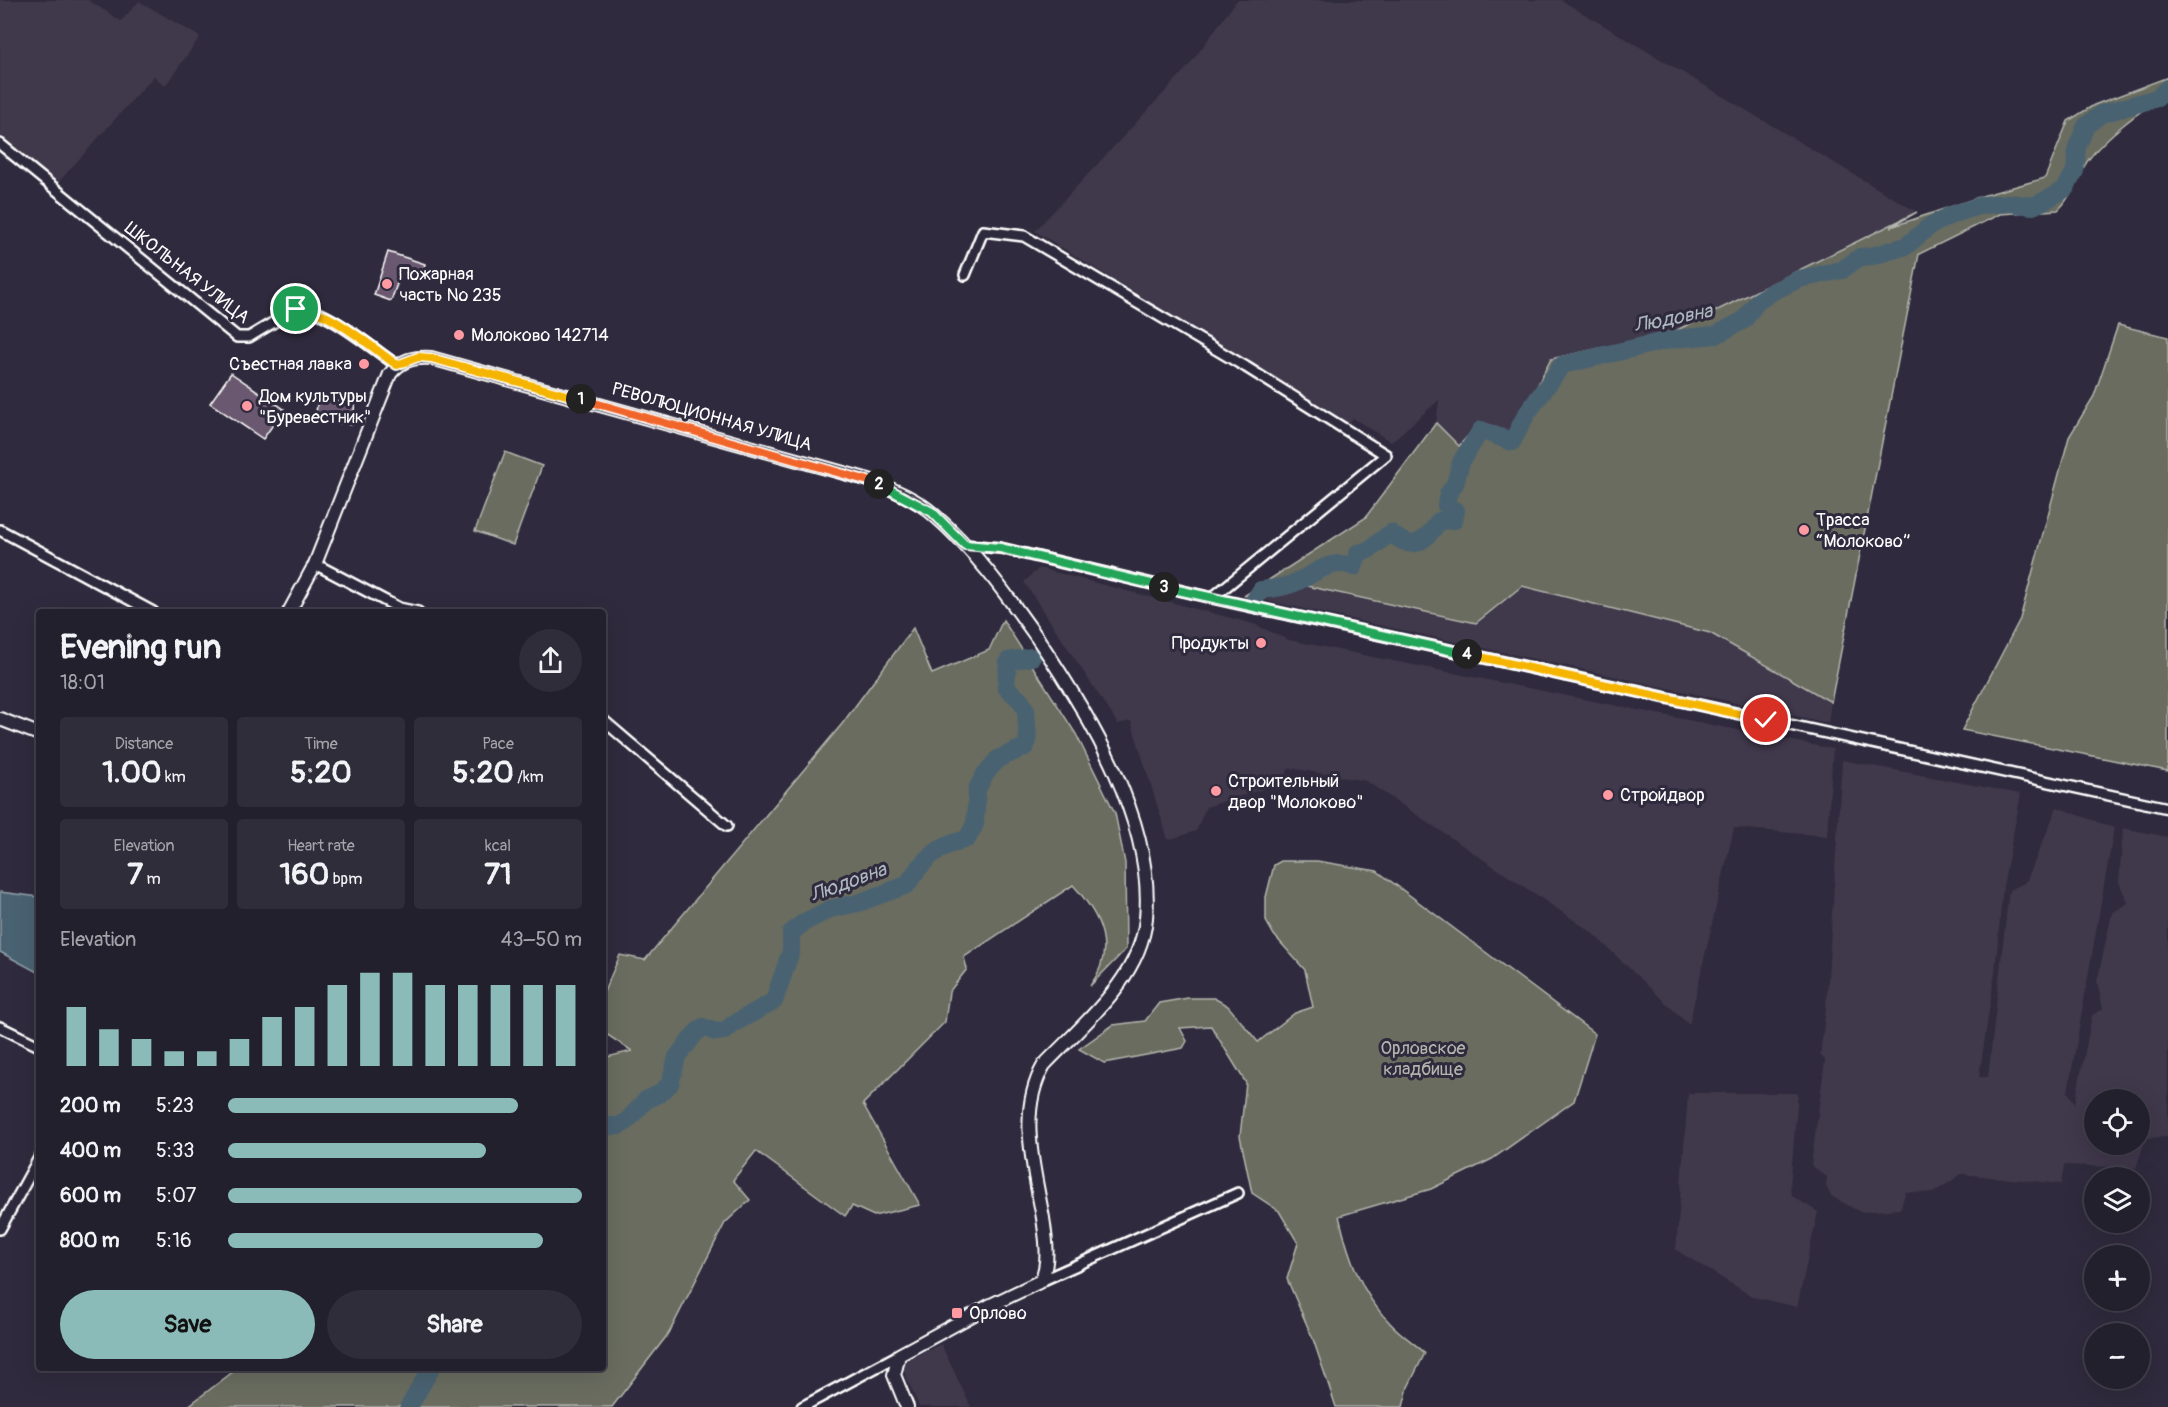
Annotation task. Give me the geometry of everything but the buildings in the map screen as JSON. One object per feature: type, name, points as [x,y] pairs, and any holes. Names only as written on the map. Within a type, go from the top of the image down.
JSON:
[{"type":"main road","name":"РЕВОЛЮЦИОННАЯ УЛИЦА","points":[[397,365],[418,357],[431,358],[869,480],[898,492],[932,512],[987,568],[1017,608],[1070,686],[1111,763],[1134,821],[1145,883],[1146,919],[1137,950],[1119,984],[1044,1065],[1036,1079],[1030,1111],[1029,1133],[1045,1232],[1047,1260],[1046,1271],[1041,1281]]},
{"type":"main road","points":[[291,609],[315,564],[381,394],[397,365]]},
{"type":"main road","points":[[0,720],[36,733]]},
{"type":"main road","points":[[907,1407],[894,1375],[899,1355],[988,1306],[1041,1281]]},
{"type":"street","name":"ШКОЛЬНАЯ УЛИЦА","points":[[0,144],[237,337],[249,336],[303,307],[326,317],[397,365]]},
{"type":"street","points":[[965,275],[983,231],[1024,236],[1246,367],[1386,455],[1212,598]]},
{"type":"street","points":[[0,530],[147,609]]},
{"type":"street","points":[[965,545],[1000,548],[1212,598],[2168,808]]},
{"type":"street","points":[[315,564],[404,609]]},
{"type":"street","points":[[606,723],[727,826]]},
{"type":"street","points":[[0,1028],[36,1045]]},
{"type":"street","points":[[0,1229],[36,1163]]},
{"type":"street","points":[[1041,1281],[1238,1193]]},
{"type":"street","points":[[802,1407],[899,1355]]},
{"type":"shaded area","points":[[0,0],[88,0],[121,21],[139,1],[200,37],[165,86],[154,76],[55,186],[0,139]]},
{"type":"shaded area","points":[[1237,0],[1561,0],[1917,212],[1673,332],[1552,359],[1510,438],[1459,446],[1436,423],[1439,400],[1391,442],[1353,418],[1348,425],[1035,231],[1187,68]]},
{"type":"shaded area","name":"Стройдвор","points":[[1039,568],[1254,624],[1289,640],[1833,749],[1827,836],[1734,828],[1689,1025],[1590,931],[1366,781],[1289,768],[1282,783],[1206,807],[1196,831],[1168,840],[1131,721],[1118,724],[1024,582]]},
{"type":"shaded area","points":[[1302,585],[1476,623],[1522,586],[1710,633],[1831,702],[1828,723],[1263,600],[1265,592]]},
{"type":"shaded area","points":[[1842,760],[2021,794],[2003,886],[1995,972],[1979,1077],[1988,1077],[2009,890],[2026,882],[2057,807],[2114,828],[2068,1092],[2075,1104],[2092,1015],[2103,1009],[2097,982],[2112,913],[2128,903],[2119,882],[2123,828],[2168,837],[2168,1137],[2150,1138],[2150,1089],[2084,1089],[2084,1155],[2140,1155],[2136,1167],[2064,1165],[2061,1184],[1962,1174],[1933,1193],[1906,1192],[1900,1209],[1860,1212],[1831,1196],[1826,1186],[1827,1177],[1811,1165],[1825,1060],[1820,1055],[1826,1008]]},
{"type":"shaded area","points":[[1688,1093],[1798,1093],[1790,1188],[1792,1196],[1818,1212],[1797,1307],[1753,1297],[1676,1250]]},
{"type":"shaded area","points":[[941,1344],[971,1407],[919,1407],[901,1364]]},
{"type":"green space","points":[[2168,77],[2168,98],[2134,116],[2109,137],[2090,158],[2070,195],[2058,210],[2000,214],[1919,254],[1831,702],[1710,633],[1522,586],[1476,623],[1302,585],[1244,596],[1365,518],[1436,423],[1459,446],[1479,423],[1510,438],[1551,359],[1673,332],[1917,212],[1891,227],[1985,195],[2045,178],[2068,121],[2094,105]]},
{"type":"green space","points":[[2118,325],[2168,337],[2168,771],[1962,730],[2020,619],[2069,437],[2094,396]]},
{"type":"green space","points":[[505,452],[542,466],[513,545],[475,531]]},
{"type":"green space","points":[[1003,620],[1076,734],[1115,813],[1125,863],[1126,949],[1090,986],[1103,959],[1102,933],[1091,909],[1073,885],[964,957],[967,969],[949,992],[945,1022],[863,1104],[920,1205],[874,1216],[852,1206],[845,1216],[756,1151],[733,1180],[750,1200],[725,1223],[669,1333],[612,1407],[187,1407],[234,1371],[606,1371],[606,1057],[632,1051],[606,1034],[606,987],[620,955],[645,960],[842,724],[913,628],[932,674],[989,650]]},
{"type":"green space","name":"Орловское кладбище","points":[[1281,861],[1317,861],[1377,871],[1595,1034],[1574,1101],[1492,1159],[1431,1189],[1339,1216],[1351,1259],[1371,1300],[1394,1327],[1425,1353],[1408,1387],[1403,1407],[1336,1407],[1313,1339],[1287,1279],[1298,1243],[1279,1211],[1252,1193],[1240,1136],[1246,1083],[1211,1026],[1180,1028],[1187,1041],[1183,1048],[1104,1063],[1079,1049],[1113,1025],[1145,1021],[1159,1003],[1188,998],[1214,998],[1228,1006],[1258,1042],[1295,1013],[1313,1007],[1305,970],[1274,935],[1266,921],[1266,897],[1274,865]]},
{"type":"water","points":[[0,892],[36,897],[36,971],[0,952]]},
{"type":"waterway","name":"Людовна","points":[[1254,601],[1261,590],[1289,585],[1328,566],[1345,564],[1354,567],[1358,553],[1372,548],[1391,533],[1406,543],[1412,544],[1429,535],[1439,521],[1454,520],[1456,511],[1446,505],[1448,494],[1455,484],[1461,462],[1481,430],[1512,442],[1526,415],[1562,365],[1673,339],[1716,335],[1744,320],[1757,302],[1772,292],[1799,279],[1842,270],[1860,257],[1872,256],[1906,246],[1930,226],[1951,215],[1982,205],[2010,203],[2033,206],[2044,201],[2065,189],[2075,171],[2077,147],[2086,126],[2101,114],[2157,98],[2168,88]]},
{"type":"waterway","name":"Людовна","points":[[606,1126],[619,1126],[626,1122],[646,1100],[659,1094],[670,1084],[677,1057],[703,1027],[715,1032],[725,1031],[774,1001],[791,951],[791,933],[803,923],[830,909],[858,903],[907,885],[932,855],[947,845],[967,839],[975,824],[977,789],[985,774],[998,759],[1025,747],[1028,741],[1026,710],[1021,701],[1006,687],[1008,661],[1032,657]]},
{"type":"waterway","name":"Людовна","points":[[409,1407],[429,1371]]},
{"type":"place","name":"Пожарная часть № 235","points":[[387,284]]},
{"type":"place","name":"Молоково 142714","points":[[459,335]]},
{"type":"place","name":"Съестная лавка","points":[[364,364]]},
{"type":"place","name":"Дом культуры \"Буревестник\"","points":[[247,406]]},
{"type":"place","name":"Трасса “Молоково”","points":[[1804,530]]},
{"type":"place","name":"Продукты","points":[[1261,643]]},
{"type":"place","name":"Строительный двор \"Молоково\"","points":[[1216,791]]},
{"type":"place","name":"Стройдвор","points":[[1608,795]]},
{"type":"place","name":"Орлово","points":[[957,1313]]},
{"type":"route","points":[[296,309],[303,307],[326,317],[397,365],[418,357],[431,358],[869,480],[898,492],[932,512],[965,545],[1000,548],[1212,598],[1766,720]]}]
